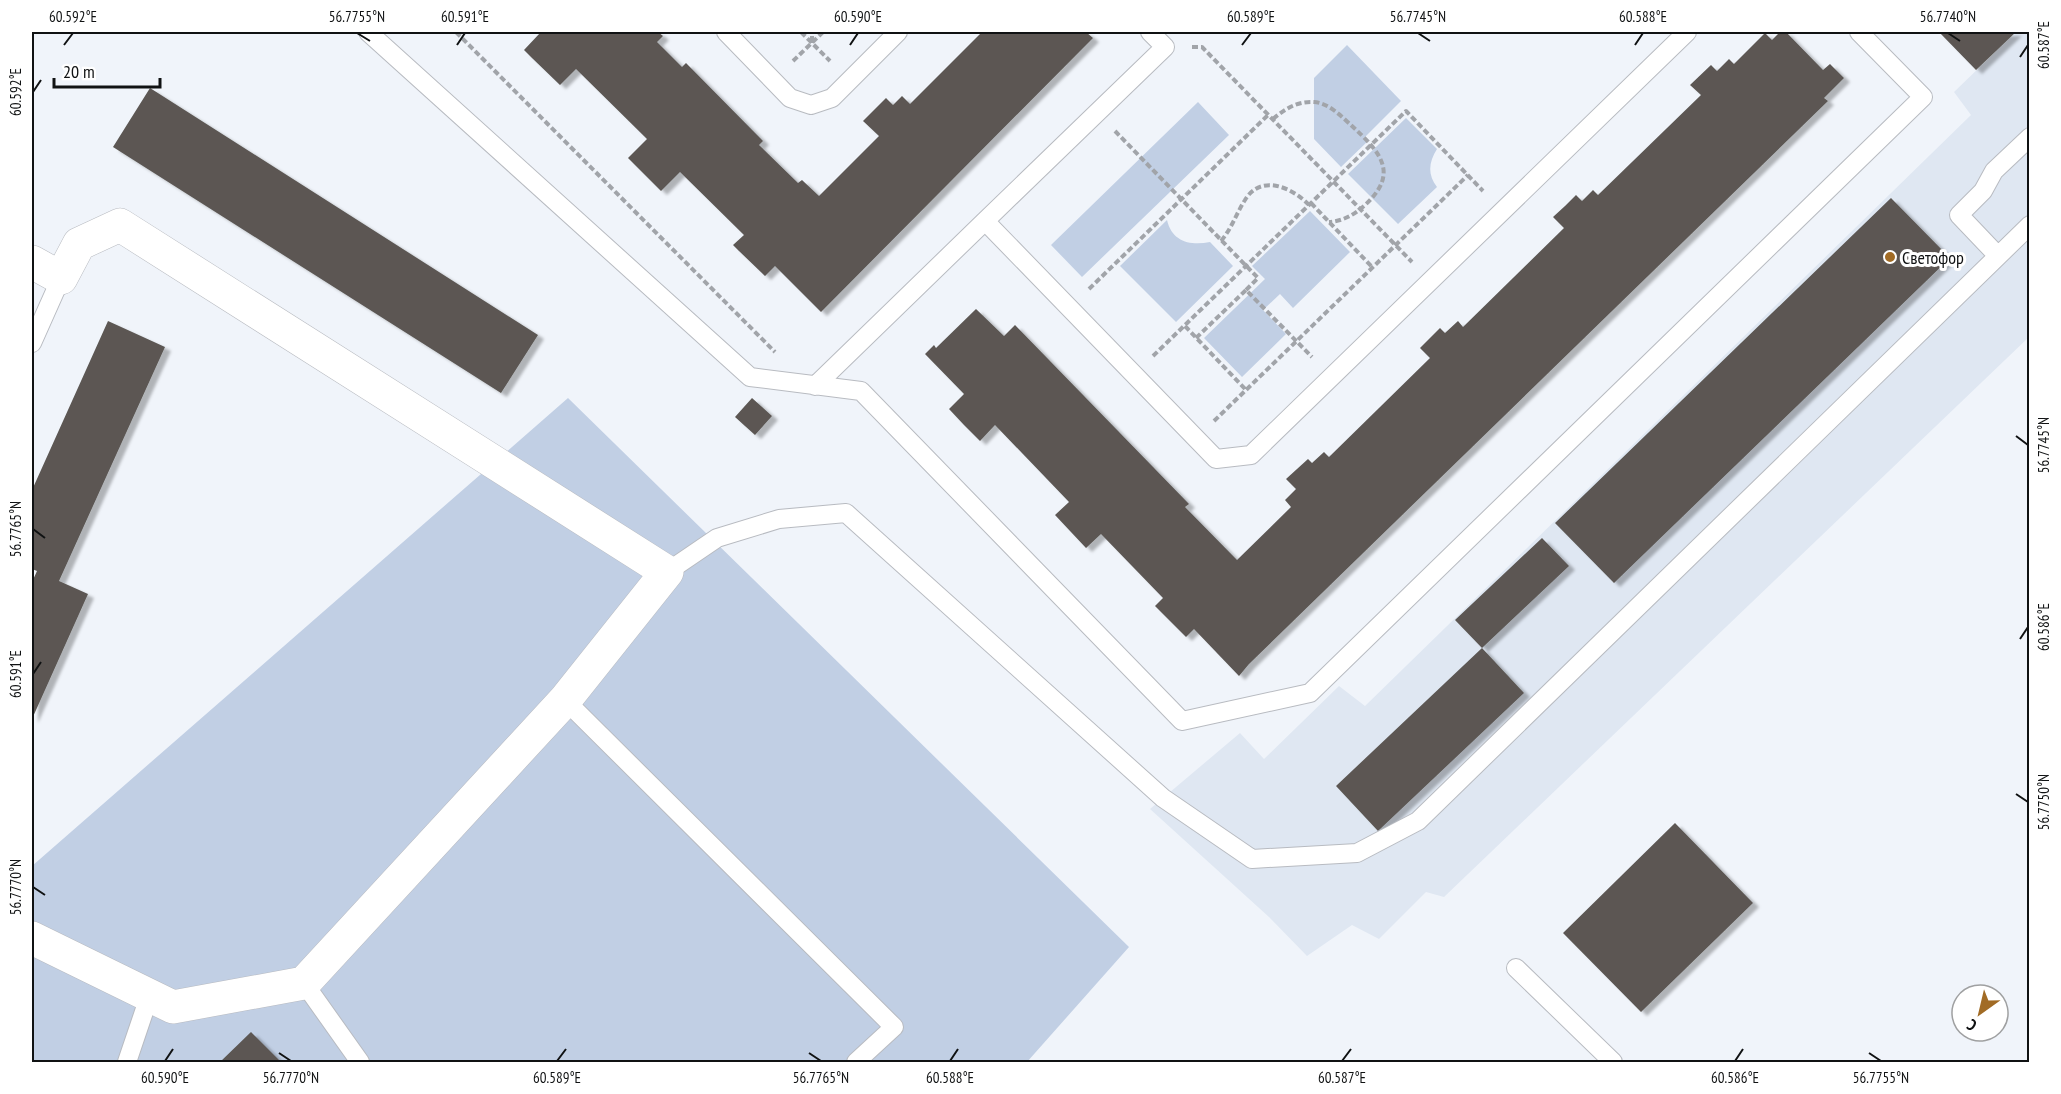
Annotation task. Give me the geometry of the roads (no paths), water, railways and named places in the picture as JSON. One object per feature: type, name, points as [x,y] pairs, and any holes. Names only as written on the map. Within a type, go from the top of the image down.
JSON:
[{"type":"street","points":[[32,262],[61,278],[79,244],[120,225],[667,572],[565,700],[304,983],[173,1007],[32,938]]},
{"type":"lane","points":[[368,32],[750,377],[861,391],[1182,722],[1310,693],[1923,97],[1859,32]]},
{"type":"lane","points":[[726,32],[790,98],[811,105],[832,98],[898,32]]},
{"type":"lane","points":[[811,385],[1165,47],[1150,32]]},
{"type":"lane","points":[[985,221],[1216,459],[1251,455],[1687,32]]},
{"type":"lane","points":[[1998,256],[1959,215],[1983,191],[1994,171],[2030,137]]},
{"type":"lane","points":[[667,572],[717,538],[778,519],[846,513],[1163,798],[1252,859],[1357,853],[1418,821],[2030,225]]},
{"type":"lane","points":[[32,343],[61,278]]},
{"type":"lane","points":[[565,700],[894,1027],[856,1062]]},
{"type":"lane","points":[[1516,968],[1613,1062]]},
{"type":"lane","points":[[304,983],[360,1062]]},
{"type":"lane","points":[[127,1062],[150,994]]},
{"type":"place","name":"Светофор","points":[[1890,257]]}]
